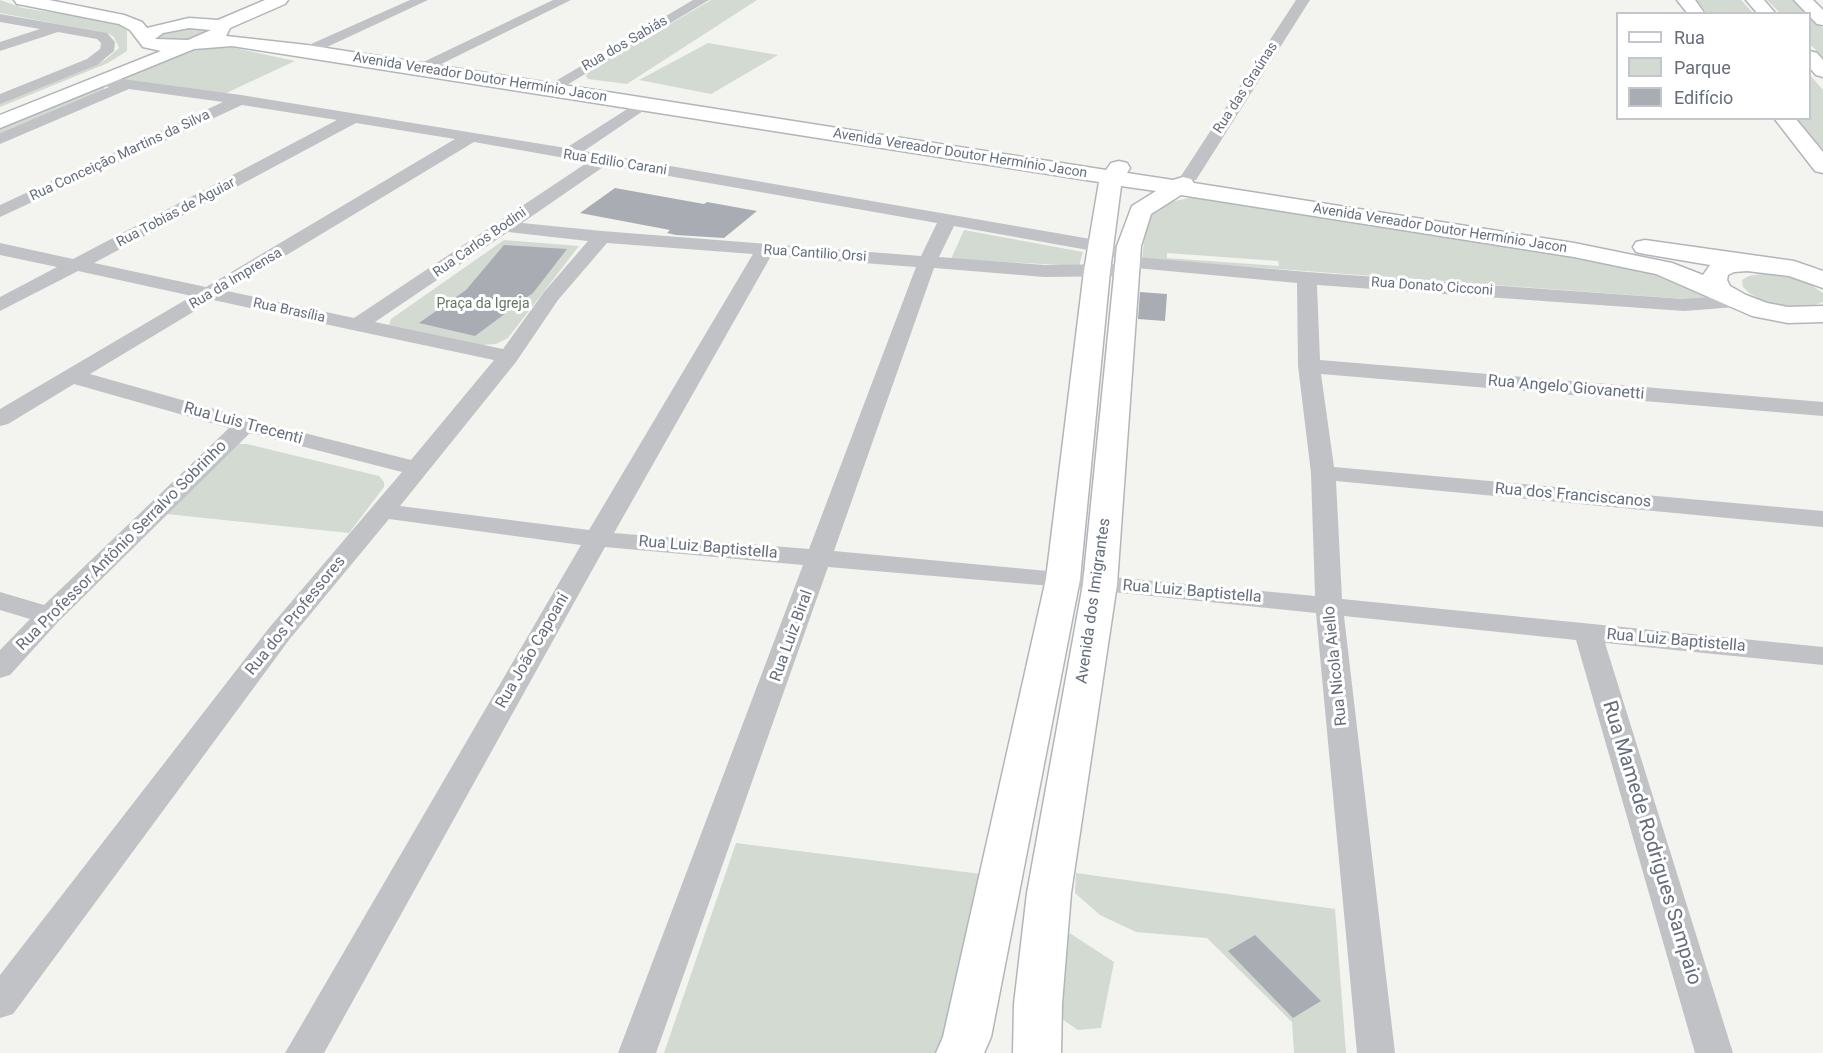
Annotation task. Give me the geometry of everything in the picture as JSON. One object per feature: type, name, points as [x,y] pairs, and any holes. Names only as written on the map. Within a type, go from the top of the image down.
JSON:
[{"type":"main road","points":[[23,0],[124,20],[136,26],[147,41],[165,46],[279,0]]},
{"type":"main road","points":[[59,0],[149,14],[202,32]]},
{"type":"main road","points":[[0,122],[175,52],[202,32],[215,14],[251,0]]},
{"type":"main road","points":[[1684,0],[1695,12]]},
{"type":"main road","points":[[1755,0],[1766,12]]},
{"type":"main road","points":[[1803,0],[1823,20]]},
{"type":"main road","name":"Avenida Vereador Doutor Hermínio Jacon","points":[[202,32],[247,29],[315,47],[420,69],[557,84],[1115,173]]},
{"type":"main road","name":"Avenida Vereador Doutor Hermínio Jacon","points":[[202,32],[232,41],[315,47],[441,61],[643,104],[1794,269]]},
{"type":"main road","points":[[0,110],[120,60],[147,41]]},
{"type":"main road","points":[[1811,59],[1823,71]]},
{"type":"main road","points":[[1786,120],[1823,166]]},
{"type":"main road","name":"Avenida dos Imigrantes","points":[[1037,1053],[1038,1004],[1049,893],[1100,584],[1116,261],[1115,173]]},
{"type":"main road","name":"Avenida Vereador Doutor Hermínio Jacon","points":[[1185,182],[1630,260],[1663,268],[1761,310],[1788,315],[1823,314]]},
{"type":"main road","name":"Avenida dos Imigrantes","points":[[960,1053],[967,1037],[1063,579],[1116,261],[1140,211],[1155,199],[1185,182]]},
{"type":"main road","points":[[1729,296],[1714,280],[1717,272],[1728,265],[1747,263]]},
{"type":"main road","points":[[1794,269],[1823,273]]},
{"type":"main road","points":[[1794,269],[1823,280]]},
{"type":"street","points":[[315,47],[421,0]]},
{"type":"street","points":[[420,69],[441,61],[564,0]]},
{"type":"street","name":"Rua dos Sabiás","points":[[557,84],[702,0]]},
{"type":"street","name":"Rua das Graúnas","points":[[1185,182],[1303,0]]},
{"type":"street","points":[[0,18],[102,36],[108,42],[107,51],[78,68],[0,99]]},
{"type":"street","points":[[0,47],[57,28]]},
{"type":"street","name":"Rua Edilio Carani","points":[[100,81],[241,100],[471,137],[948,219],[1116,261]]},
{"type":"street","points":[[0,139],[127,84]]},
{"type":"street","name":"Rua Conceição Martins da Silva","points":[[0,212],[241,100]]},
{"type":"street","points":[[567,155],[643,104]]},
{"type":"street","name":"Rua Tobias de Aguiar","points":[[0,305],[80,265],[352,119]]},
{"type":"street","name":"Rua da Imprensa","points":[[0,419],[471,137]]},
{"type":"street","name":"Rua Carlos Bodini","points":[[357,325],[603,160]]},
{"type":"street","name":"Rua Luiz Biral","points":[[637,1053],[821,557],[927,262],[948,219]]},
{"type":"street","name":"Rua Cantilio Orsi","points":[[503,226],[602,237],[1046,271],[1116,261]]},
{"type":"street","name":"Rua dos Professores","points":[[0,1003],[279,634],[417,469],[508,357],[551,296],[602,237]]},
{"type":"street","name":"Rua Brasília","points":[[0,249],[508,357]]},
{"type":"street","name":"Rua João Capoani","points":[[304,1053],[597,539],[765,250]]},
{"type":"street","name":"Rua Donato Cicconi","points":[[1116,261],[1307,278],[1684,305],[1729,296]]},
{"type":"street","name":"Rua Nicola Aiello","points":[[1307,278],[1309,366],[1323,473],[1329,605],[1376,1053]]},
{"type":"street","name":"Rua Angelo Giovanetti","points":[[1309,366],[1823,409]]},
{"type":"street","name":"Rua Luis Trecenti","points":[[71,376],[245,425],[417,469]]},
{"type":"street","name":"Rua Professor Antônio Serralvo Sobrinho","points":[[0,668],[49,615],[245,425]]},
{"type":"street","name":"Rua dos Franciscanos","points":[[1323,473],[1823,519]]},
{"type":"street","name":"Rua Luiz Baptistella","points":[[382,511],[597,539],[1063,579],[1823,656]]},
{"type":"street","points":[[0,601],[49,615]]},
{"type":"street","name":"Rua Mamede Rodrigues Sampaio","points":[[1588,633],[1714,1053]]},
{"type":"green space","points":[[0,0],[23,8],[115,22],[127,30],[127,51],[108,63],[0,107],[0,102],[105,60],[119,48],[114,37],[109,34],[0,13]]},
{"type":"green space","points":[[711,0],[757,0],[627,84],[588,79],[586,76],[588,72]]},
{"type":"green space","points":[[1695,0],[1741,0],[1752,12],[1706,12]]},
{"type":"green space","points":[[1767,0],[1795,0],[1808,12],[1779,12]]},
{"type":"green space","points":[[1811,15],[1823,28],[1823,58],[1811,45]]},
{"type":"green space","points":[[174,27],[214,29],[203,39],[170,43],[155,39],[156,34]]},
{"type":"green space","points":[[708,43],[778,55],[711,94],[639,80]]},
{"type":"green space","points":[[210,48],[235,48],[295,61],[222,95],[108,80],[181,53]]},
{"type":"green space","points":[[1811,76],[1823,90],[1823,151],[1797,120],[1811,120]]},
{"type":"green space","points":[[102,86],[105,87],[103,90],[0,133],[0,125]]},
{"type":"green space","points":[[1211,197],[1632,264],[1709,296],[1699,300],[1142,259],[1147,217],[1155,208],[1189,198]],"holes":[[[1167,253],[1278,261],[1279,266],[1167,258]]]},
{"type":"green space","points":[[964,230],[1083,252],[1079,266],[951,259]]},
{"type":"green space","name":"Praça da Igreja","points":[[504,240],[579,246],[508,338],[496,344],[483,345],[389,325],[391,319]]},
{"type":"green space","points":[[1760,274],[1790,276],[1805,281],[1823,293],[1823,302],[1808,308],[1792,308],[1761,300],[1743,287],[1742,280]]},
{"type":"green space","points":[[238,444],[247,444],[379,476],[384,482],[384,487],[349,533],[166,514]]},
{"type":"green space","points":[[736,843],[989,875],[940,1053],[664,1053]]},
{"type":"green space","points":[[1076,873],[1335,909],[1346,1053],[1294,1053],[1292,1022],[1207,938],[1136,932],[1100,915],[1075,893]]},
{"type":"green space","points":[[1068,932],[1114,962],[1101,1028],[1078,1030],[1059,1017]]},
{"type":"building","points":[[615,188],[757,211],[724,238],[676,235],[667,233],[670,230],[580,213]]},
{"type":"building","points":[[504,245],[567,249],[533,293],[475,336],[419,323],[466,290]]},
{"type":"building","points":[[1140,292],[1167,294],[1165,321],[1138,319]]},
{"type":"building","points":[[1255,935],[1321,1001],[1293,1018],[1228,951]]}]
